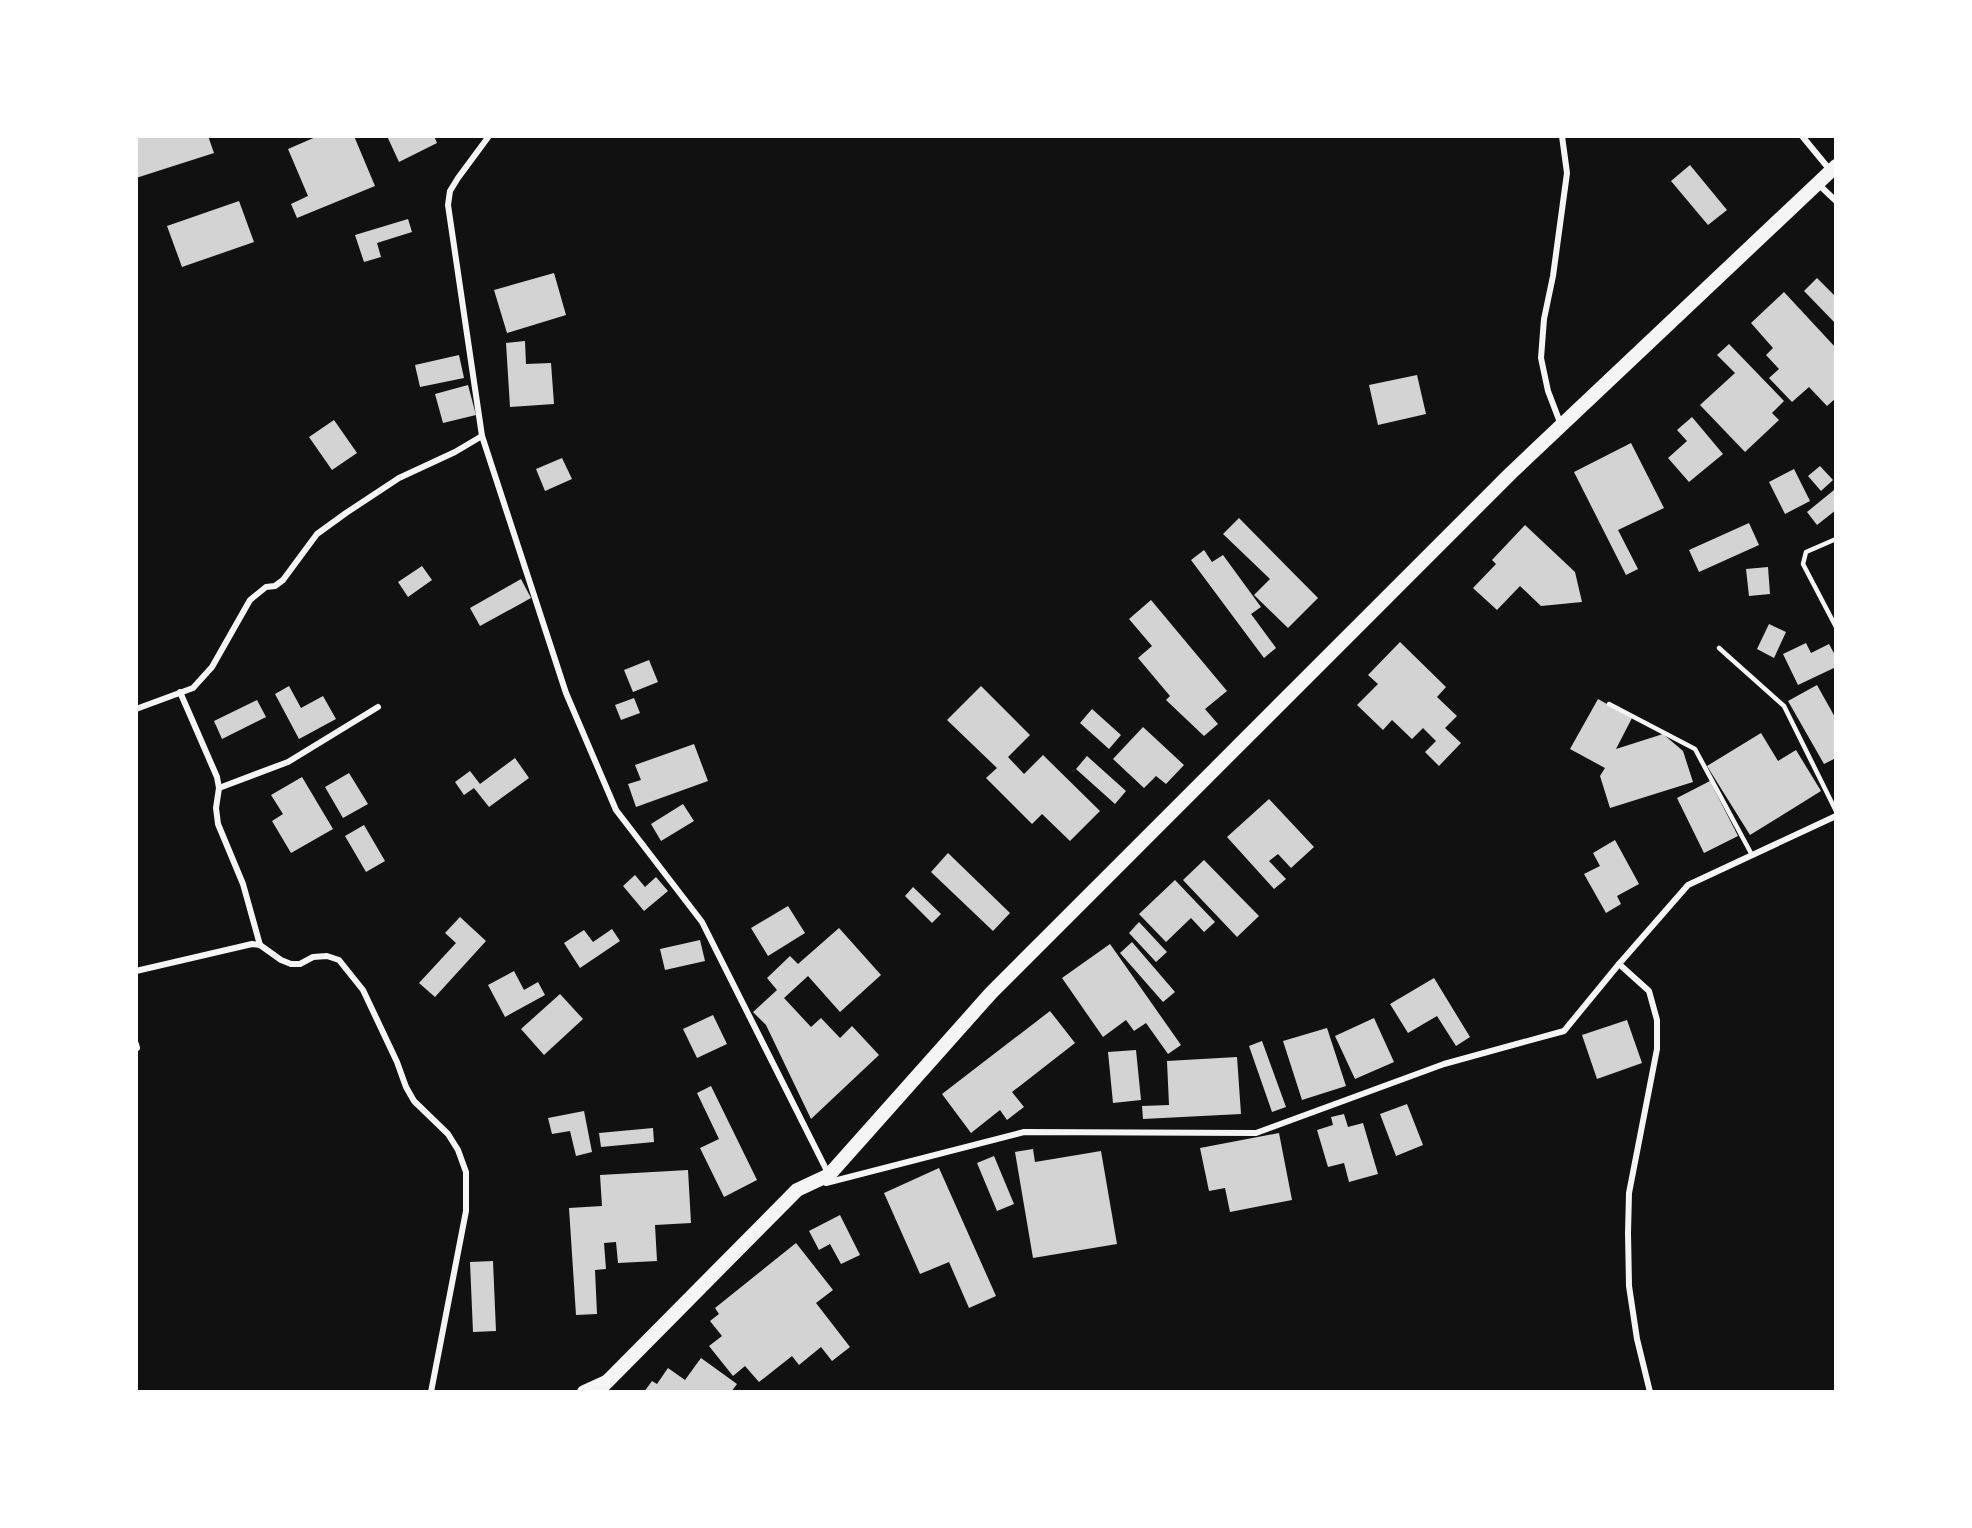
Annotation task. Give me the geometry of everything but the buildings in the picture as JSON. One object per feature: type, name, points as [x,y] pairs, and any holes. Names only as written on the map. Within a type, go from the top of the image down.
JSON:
[{"type":"main road","points":[[584,1392],[602,1387],[797,1190],[829,1175],[991,993],[1511,473],[1833,168]]},
{"type":"street","points":[[489,136],[454,184],[450,191],[448,205],[482,436],[566,693],[616,810],[702,922],[829,1175]]},
{"type":"street","points":[[1562,136],[1567,174],[1553,276],[1544,319],[1542,358],[1548,391],[1562,425]]},
{"type":"street","points":[[1802,136],[1833,168]]},
{"type":"street","points":[[1817,183],[1836,201]]},
{"type":"street","points":[[136,709],[193,688],[212,667],[250,600],[266,587],[275,586],[283,580],[317,534],[399,478],[455,452],[482,436]]},
{"type":"street","points":[[180,692],[217,777],[218,824],[243,884],[260,945]]},
{"type":"street","points":[[219,788],[288,762],[378,707]]},
{"type":"street","points":[[797,1190],[1024,1132],[1256,1132],[1444,1064],[1564,1031],[1688,885],[1836,816]]},
{"type":"street","points":[[136,971],[252,944],[260,945],[281,960],[291,964],[300,964],[314,957],[327,956],[339,960],[363,990],[397,1062],[406,1087],[414,1101],[448,1134],[458,1150],[466,1172],[466,1211],[431,1392]]},
{"type":"street","points":[[1619,964],[1649,991],[1657,1020],[1657,1049],[1629,1193],[1628,1233],[1629,1286],[1637,1339],[1650,1392]]},
{"type":"lane","points":[[1836,539],[1806,552],[1803,564],[1836,627]]},
{"type":"lane","points":[[1719,648],[1784,706],[1836,811]]},
{"type":"lane","points":[[1609,704],[1695,749],[1752,855]]}]
